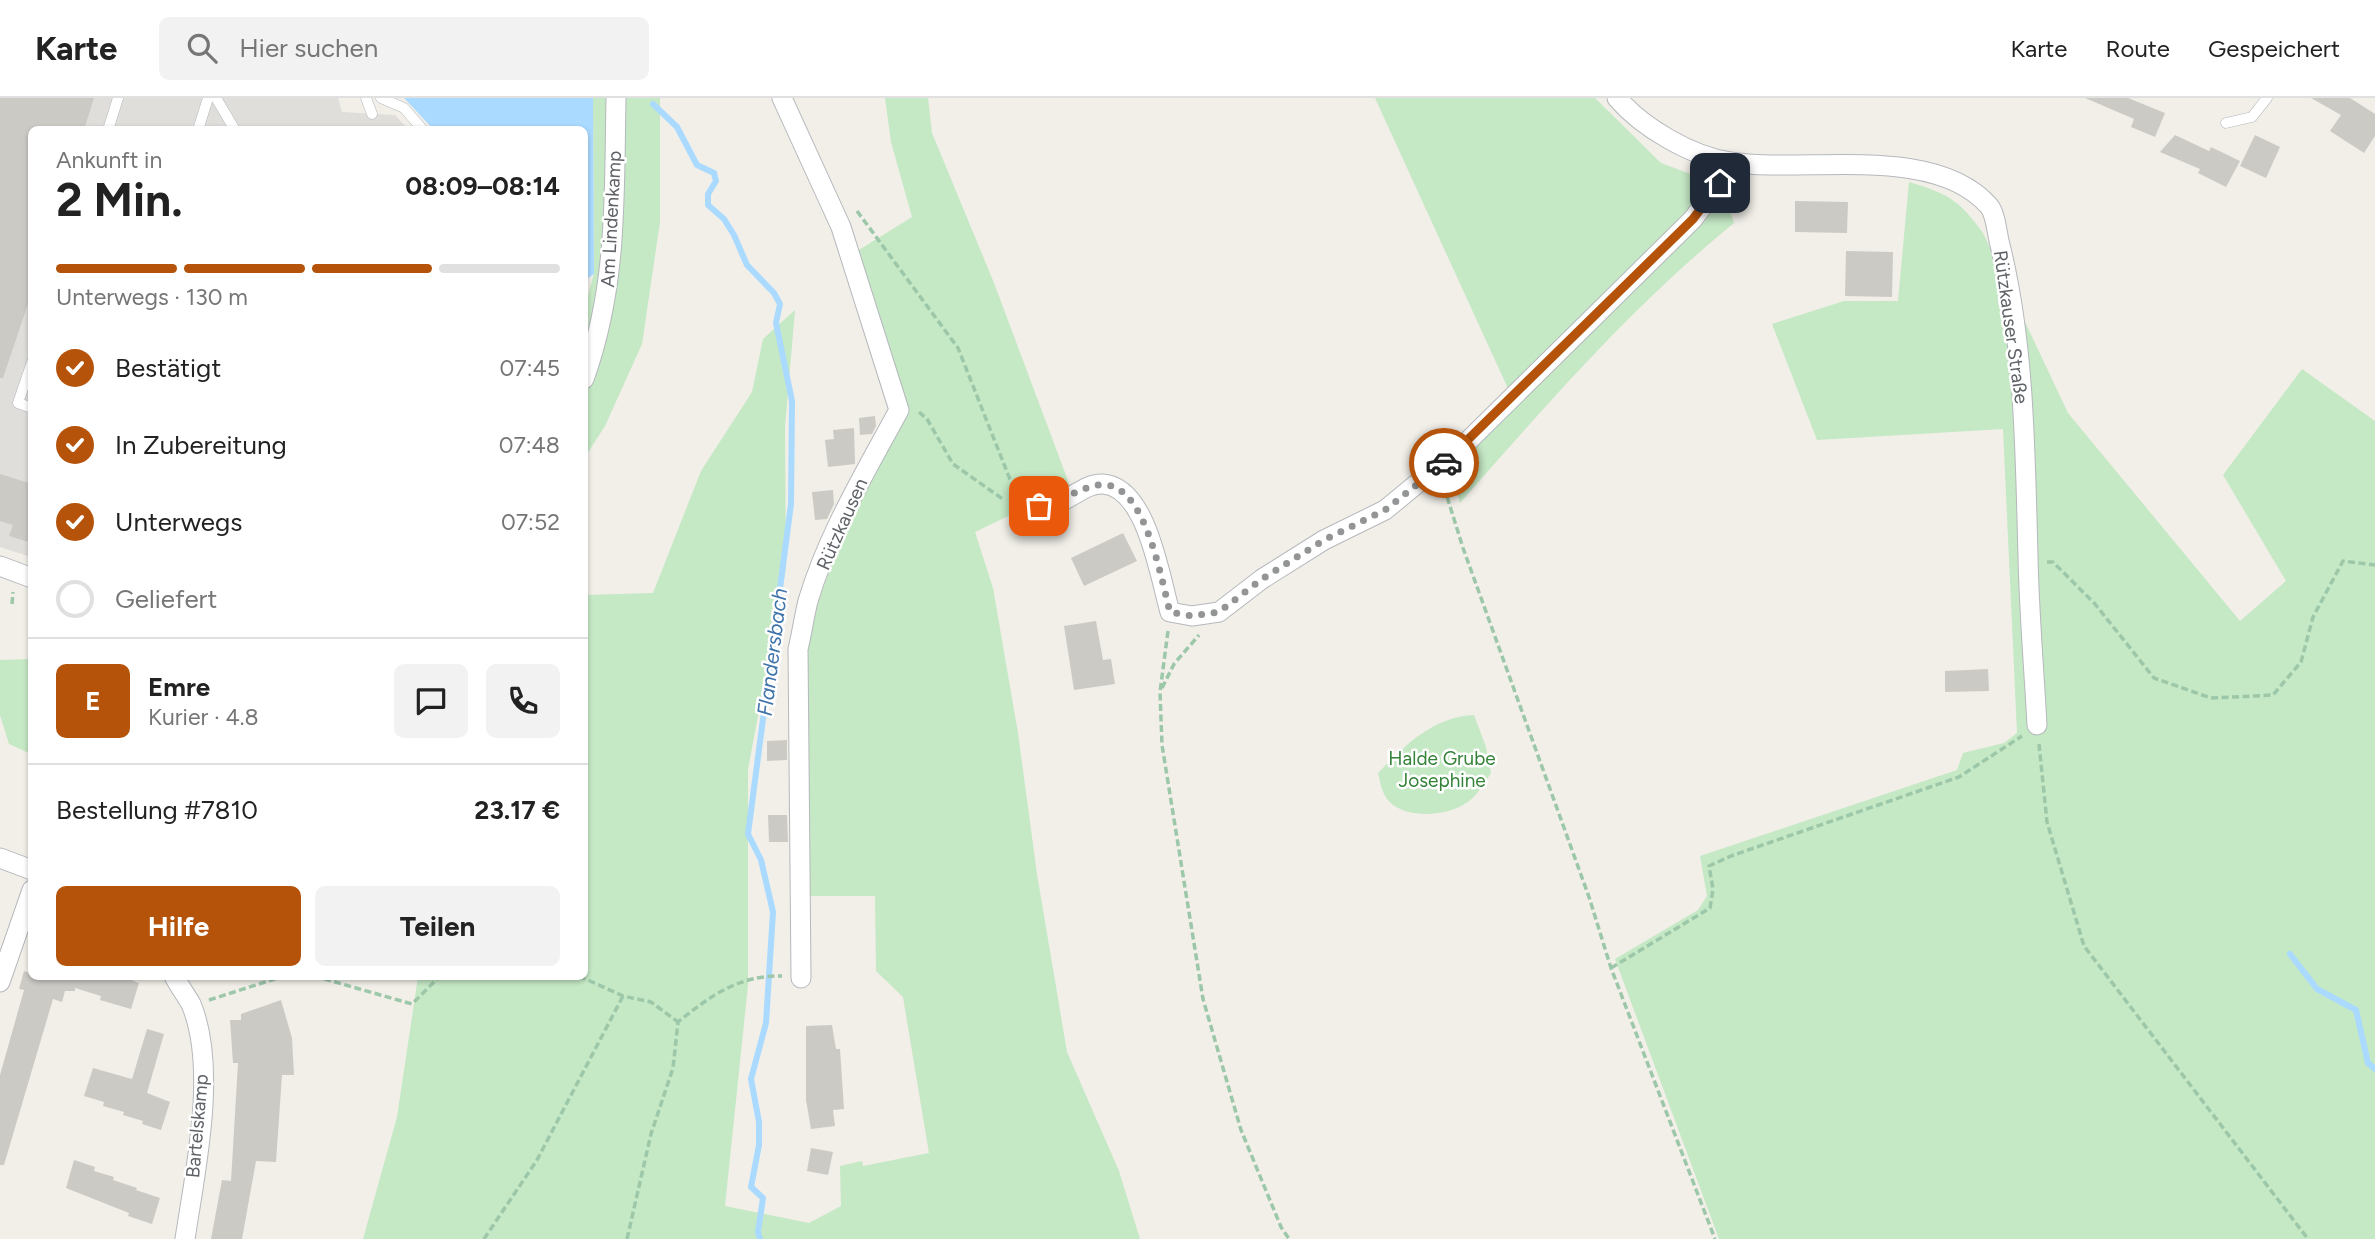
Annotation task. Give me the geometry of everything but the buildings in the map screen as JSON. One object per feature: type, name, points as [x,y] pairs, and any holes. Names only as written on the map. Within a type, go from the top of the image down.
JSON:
[{"type":"street","name":"Am Lindenkamp","points":[[588,357],[610,273],[616,98]]},
{"type":"street","points":[[782,98],[841,227],[899,410]]},
{"type":"street","name":"Rützkauser Straße","points":[[1617,98],[1655,130],[1678,143],[1729,162],[1913,167],[1956,179],[1991,207],[2007,272],[2024,403],[2028,560],[2037,725]]},
{"type":"street","points":[[1021,509],[1056,504],[1083,489],[1102,484],[1119,489],[1139,510],[1170,612],[1192,616],[1219,612],[1262,579],[1324,540],[1385,510],[1439,468],[1693,219],[1720,183],[1729,162]]},
{"type":"street","name":"Rützkausen","points":[[802,978],[798,649],[808,601],[827,555],[856,489],[899,410]]},
{"type":"street","points":[[0,566],[28,576]]},
{"type":"street","points":[[0,858],[28,868]]},
{"type":"street","points":[[0,982],[28,902]]},
{"type":"street","name":"Bartelskamp","points":[[176,980],[191,1005],[201,1048],[204,1083],[185,1239]]},
{"type":"lane","points":[[109,126],[118,98]]},
{"type":"lane","points":[[199,126],[208,98]]},
{"type":"lane","points":[[216,98],[233,126]]},
{"type":"lane","points":[[366,98],[372,114]]},
{"type":"lane","points":[[381,98],[404,108],[420,126]]},
{"type":"lane","points":[[2226,123],[2252,117],[2267,98]]},
{"type":"lane","points":[[28,374],[18,403],[28,407]]},
{"type":"path","points":[[855,208],[958,348],[1021,509]]},
{"type":"path","points":[[899,410],[913,407],[928,419],[953,464],[998,497],[1021,509]]},
{"type":"path","points":[[1439,468],[1463,548],[1589,897],[1611,968],[1715,1239]]},
{"type":"path","points":[[2028,560],[2053,562],[2095,604],[2154,678],[2211,698],[2273,695],[2301,662],[2313,617],[2343,561],[2375,565]]},
{"type":"path","points":[[12,594],[12,604]]},
{"type":"path","points":[[1170,612],[1160,692],[1162,745],[1203,999],[1241,1129],[1281,1227],[1289,1239]]},
{"type":"path","points":[[1160,692],[1174,664],[1219,612]]},
{"type":"path","points":[[1611,968],[1710,908],[1713,888],[1709,866],[1959,776],[2005,749],[2037,725]]},
{"type":"path","points":[[2037,725],[2048,822],[2084,946],[2308,1239]]},
{"type":"path","points":[[626,1239],[651,1134],[673,1068],[678,1022],[707,998],[754,976],[780,976]]},
{"type":"path","points":[[191,1005],[271,980]]},
{"type":"path","points":[[328,980],[412,1004],[436,980]]},
{"type":"path","points":[[588,980],[623,996],[651,1002],[678,1022]]},
{"type":"path","points":[[484,1239],[537,1160],[623,996]]},
{"type":"shaded area","points":[[0,98],[338,98],[342,112],[395,115],[405,126],[28,126],[28,556],[0,547]]},
{"type":"green space","points":[[593,98],[660,98],[660,222],[642,344],[605,426],[588,452],[588,296],[594,273]]},
{"type":"green space","points":[[885,98],[928,98],[932,133],[994,283],[1070,486],[975,532],[993,588],[1067,1052],[1119,1171],[1140,1239],[363,1239],[397,1117],[418,980],[588,980],[588,595],[653,593],[701,471],[752,392],[763,339],[795,310],[785,427],[786,568],[748,769],[748,985],[725,1206],[809,1223],[841,1206],[840,1166],[862,1161],[863,1166],[929,1153],[903,997],[876,971],[875,896],[809,896],[806,635],[848,521],[901,418],[854,253],[912,217],[891,142]]},
{"type":"green space","points":[[1375,98],[1595,98],[1661,163],[1704,179],[1735,181],[1724,195],[1734,223],[1625,322],[1460,503],[1448,460],[1511,395]]},
{"type":"green space","points":[[1909,182],[1934,190],[1952,200],[1983,233],[2068,413],[2240,621],[2286,581],[2223,475],[2302,369],[2375,421],[2375,1239],[1719,1239],[1615,959],[1698,910],[1707,896],[1700,856],[1957,770],[1963,753],[2004,743],[2017,733],[2003,429],[1817,440],[1772,324],[1844,301],[1898,301]]},
{"type":"green space","points":[[28,659],[28,753],[9,744],[0,715],[0,660]]},
{"type":"green space","name":"Halde Grube Josephine","points":[[1474,715],[1486,747],[1491,773],[1475,795],[1454,809],[1432,814],[1409,812],[1390,802],[1383,792],[1378,773],[1421,734],[1446,721]]},
{"type":"water","points":[[404,98],[593,98],[594,274],[588,278],[588,126],[430,126]]},
{"type":"waterway","name":"Flandersbach","points":[[653,104],[677,127],[697,165],[714,173],[716,181],[708,194],[708,205],[724,219],[747,265],[774,293],[780,304],[776,323],[792,401],[791,504],[748,834],[761,860],[773,912],[766,1023],[751,1079],[759,1122],[759,1145],[751,1187],[763,1198],[758,1232],[760,1239]]},
{"type":"waterway","points":[[2290,954],[2317,989],[2356,1010],[2368,1063],[2375,1069]]},
{"type":"way so far","points":[[1039,506],[1056,504],[1083,489],[1102,484],[1119,489],[1139,510],[1170,612],[1192,616],[1219,612],[1262,579],[1324,540],[1385,510],[1444,463]]},
{"type":"route","points":[[1444,463],[1693,219],[1720,183]]}]
